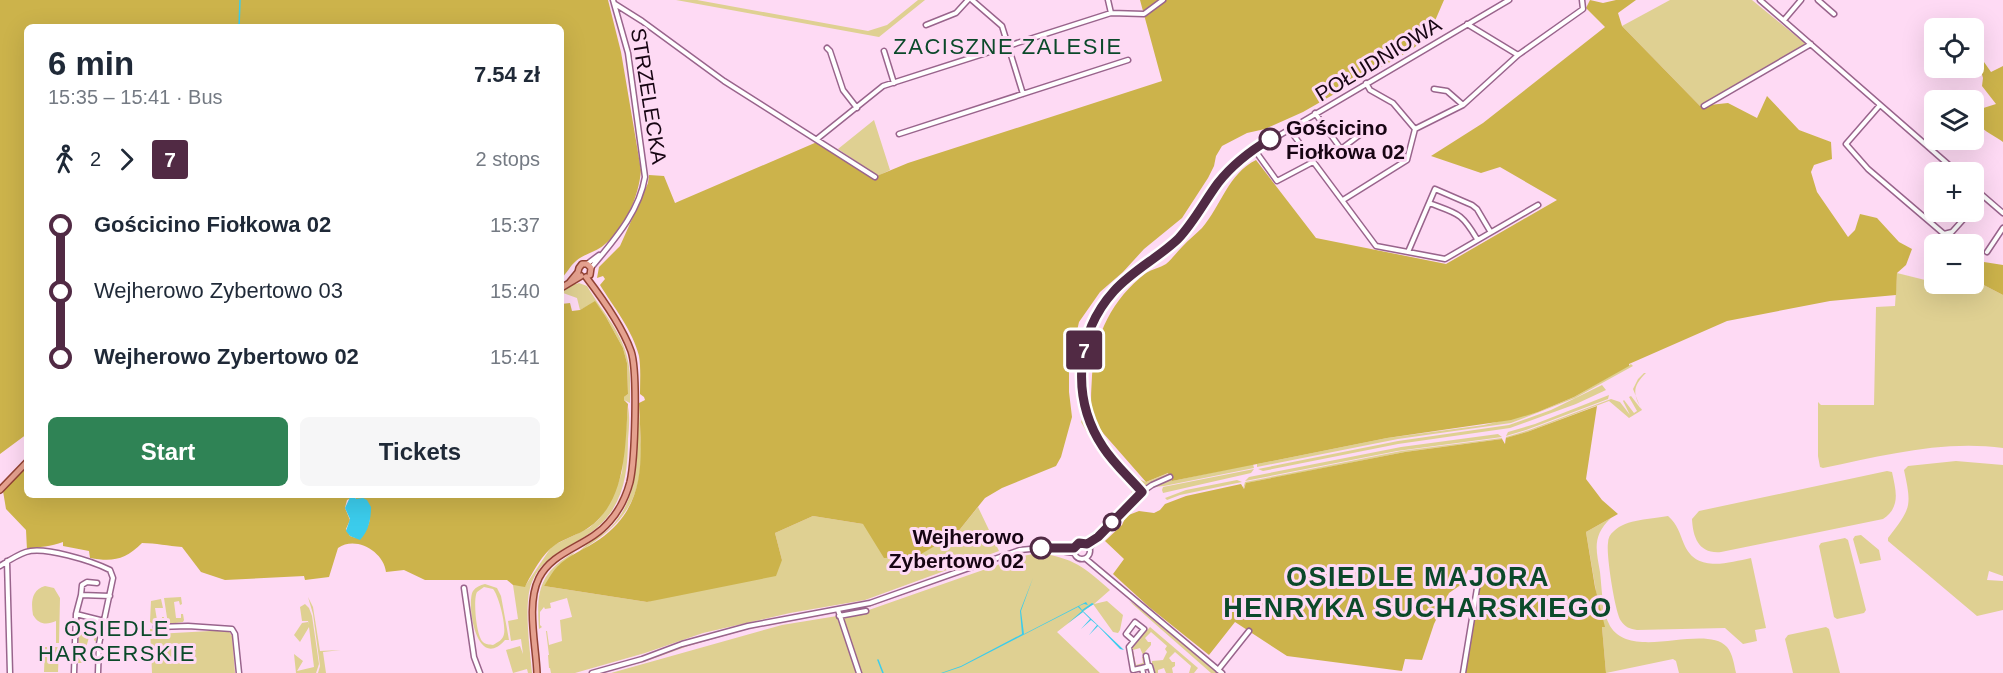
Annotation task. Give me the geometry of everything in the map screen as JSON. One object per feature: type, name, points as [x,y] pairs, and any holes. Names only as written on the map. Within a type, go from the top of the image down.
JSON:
[{"type":"main road","points":[[537,673],[532,605],[539,578],[556,558],[587,541],[608,524],[625,496],[631,475],[634,385],[633,360],[627,341],[594,287],[584,275],[580,266],[589,266],[584,275],[564,286]]},
{"type":"main road","points":[[0,490],[24,465]]},
{"type":"street","points":[[926,25],[956,13],[970,0],[1002,26],[1023,94]]},
{"type":"street","points":[[1108,0],[1112,12]]},
{"type":"street","points":[[817,139],[883,86],[1112,12],[1144,14],[1163,0]]},
{"type":"street","name":"POŁUDNIOWA","points":[[1142,492],[1109,457],[1093,429],[1084,404],[1081,373],[1086,341],[1098,313],[1109,297],[1122,283],[1177,240],[1224,177],[1254,149],[1509,0]]},
{"type":"street","points":[[1414,129],[1463,105],[1518,55],[1580,12],[1584,6],[1582,0]]},
{"type":"street","points":[[1760,0],[1946,162]]},
{"type":"street","points":[[1784,20],[1801,0]]},
{"type":"street","points":[[1818,0],[1834,14]]},
{"type":"street","points":[[614,2],[724,81],[874,177]]},
{"type":"street","name":"STRZELECKA","points":[[589,266],[626,224],[645,177],[627,45],[614,2]]},
{"type":"street","points":[[1467,24],[1518,55]]},
{"type":"street","points":[[1704,106],[1811,44]]},
{"type":"street","points":[[827,48],[843,90],[857,108]]},
{"type":"street","points":[[884,51],[894,83]]},
{"type":"street","points":[[899,134],[1128,60]]},
{"type":"street","points":[[1366,83],[1370,90],[1393,103],[1414,129]]},
{"type":"street","points":[[1434,89],[1447,91],[1463,105]]},
{"type":"street","points":[[1880,105],[1846,144],[1868,169],[1924,217]]},
{"type":"street","points":[[1315,113],[1341,149],[1365,130]]},
{"type":"street","points":[[1289,129],[1376,246],[1444,259],[1538,205]]},
{"type":"street","points":[[1343,200],[1407,160],[1414,129]]},
{"type":"street","points":[[1254,149],[1277,181],[1312,162]]},
{"type":"street","points":[[1408,252],[1435,189],[1477,209],[1490,231]]},
{"type":"street","points":[[1984,197],[2003,213]]},
{"type":"street","points":[[1429,203],[1461,215],[1478,239]]},
{"type":"street","points":[[1930,222],[1944,234],[1952,232],[1961,222]]},
{"type":"street","points":[[1987,252],[2003,228]]},
{"type":"street","points":[[1170,477],[1142,492],[1088,546],[1087,558],[1097,569],[1220,671],[1249,631]]},
{"type":"street","points":[[1074,551],[1079,543],[1088,546]]},
{"type":"street","points":[[839,614],[1012,552],[1029,548],[1074,551]]},
{"type":"street","points":[[0,566],[25,552],[33,551],[92,562],[107,568],[112,573],[110,596],[98,651],[98,673]]},
{"type":"street","points":[[1074,551],[1078,559],[1087,558]]},
{"type":"street","points":[[7,561],[10,673]]},
{"type":"street","points":[[74,673],[76,614],[82,585],[87,582],[97,583]]},
{"type":"street","points":[[1463,673],[1478,582]]},
{"type":"street","points":[[464,588],[474,657],[480,673]]},
{"type":"street","points":[[81,595],[110,596]]},
{"type":"street","points":[[592,673],[737,629],[866,611]]},
{"type":"street","points":[[76,614],[104,621]]},
{"type":"street","points":[[839,614],[859,673]]},
{"type":"street","points":[[1134,641],[1126,634],[1136,622],[1144,630],[1129,647],[1134,671],[1148,666]]},
{"type":"street","points":[[156,627],[231,628],[235,634],[239,673]]},
{"type":"street","points":[[1146,656],[1152,673]]},
{"type":"shaded area","points":[[0,0],[608,0],[621,52],[641,170],[640,180],[630,211],[612,238],[579,259],[564,275],[564,24],[24,24],[24,436],[0,454]]},
{"type":"shaded area","points":[[676,0],[697,0],[868,31],[887,25],[918,0],[925,0],[879,37]]},
{"type":"shaded area","points":[[1140,0],[1444,0],[1428,37],[1411,50],[1303,112],[1265,129],[1247,133],[1222,146],[1208,178],[1182,218],[1144,249],[1100,292],[1079,322],[1069,371],[1072,417],[1061,457],[1056,466],[1002,488],[985,498],[957,533],[916,557],[884,558],[863,524],[813,516],[775,533],[782,560],[776,576],[647,602],[544,586],[561,563],[600,539],[616,525],[627,510],[639,478],[641,442],[639,403],[645,400],[640,394],[639,356],[627,328],[600,285],[605,279],[603,276],[597,278],[599,267],[620,246],[648,183],[649,175],[664,176],[675,203],[817,142],[872,178],[908,163],[1162,81]]},
{"type":"shaded area","points":[[1590,0],[1603,3],[1616,0],[1636,0],[1618,13],[1622,26],[1700,106],[1728,103],[1757,118],[1767,96],[1799,130],[1831,142],[1832,159],[1814,165],[1811,172],[1817,192],[1848,237],[1855,230],[1860,214],[1877,218],[1899,242],[1912,249],[1906,265],[1897,273],[1896,295],[1830,301],[1727,321],[1629,364],[1574,397],[1511,420],[1387,438],[1172,481],[1168,473],[1146,482],[1098,426],[1093,413],[1091,392],[1094,361],[1101,332],[1115,306],[1134,283],[1146,273],[1166,264],[1202,228],[1238,173],[1256,160],[1316,238],[1446,264],[1557,200],[1500,167],[1481,173],[1431,156],[1483,123],[1605,27],[1586,8]]},
{"type":"shaded area","points":[[1670,0],[1752,0],[1807,45],[1700,106],[1622,26]]},
{"type":"shaded area","points":[[1984,62],[1991,72],[2003,66],[2003,142],[1984,130],[1984,108],[1996,104],[1982,86]]},
{"type":"shaded area","points":[[874,120],[890,170],[878,176],[838,149]]},
{"type":"shaded area","points":[[1984,262],[2003,265],[2003,295],[1984,285]]},
{"type":"shaded area","points":[[1897,273],[1924,280],[1924,294],[1984,294],[1984,285],[2003,295],[2003,448],[1957,446],[1935,448],[1820,467],[1818,402],[1821,405],[1874,405],[1876,307],[1895,306]]},
{"type":"shaded area","points":[[575,282],[587,286],[611,322],[621,341],[629,366],[630,403],[624,400],[628,394],[627,363],[623,348],[606,317],[595,302],[580,310],[577,298],[564,293],[564,289]]},
{"type":"shaded area","points":[[595,301],[623,348],[627,363],[628,394],[624,400],[628,404],[622,472],[610,503],[601,517],[588,528],[559,543],[546,553],[525,587],[513,585],[507,580],[425,580],[404,570],[386,572],[375,552],[353,543],[338,548],[329,577],[305,580],[304,576],[225,580],[201,572],[182,547],[142,543],[124,556],[105,560],[90,558],[89,551],[63,546],[63,542],[27,550],[26,530],[6,509],[3,491],[24,470],[24,498],[352,498],[347,500],[345,508],[350,520],[346,529],[350,536],[356,538],[368,526],[370,517],[366,500],[355,498],[564,498],[564,304],[570,303],[572,311],[580,310]]},
{"type":"shaded area","points":[[1631,364],[1633,366],[1575,398],[1511,423],[1398,439],[1257,467],[1257,464],[1387,438],[1484,425],[1538,412],[1574,397]]},
{"type":"shaded area","points":[[1646,373],[1636,386],[1636,396],[1633,389],[1638,379]]},
{"type":"shaded area","points":[[1602,385],[1606,390],[1576,404],[1510,428],[1398,444],[1263,471],[1258,469],[1398,441],[1509,425],[1551,410]]},
{"type":"shaded area","points":[[1609,395],[1608,399],[1506,436],[1508,432]]},
{"type":"shaded area","points":[[1631,396],[1641,409],[1640,406],[1642,410],[1629,418],[1609,401],[1507,438],[1505,444],[1506,437],[1611,399],[1620,402],[1630,415],[1624,400],[1634,413],[1637,411],[1629,397]]},
{"type":"shaded area","points":[[1597,406],[1586,479],[1602,500],[1618,514],[1586,532],[1595,587],[1605,627],[1602,627],[1606,673],[1461,673],[1480,569],[1468,570],[1462,584],[1449,593],[1434,624],[1422,660],[1405,659],[1402,671],[1287,656],[1235,622],[1209,655],[1149,607],[1113,574],[1124,559],[1105,541],[1122,525],[1126,516],[1139,511],[1154,513],[1165,504],[1186,496],[1241,484],[1244,489],[1246,483],[1405,452],[1502,439],[1505,444],[1506,438]]},
{"type":"shaded area","points":[[628,407],[627,466],[617,503],[601,524],[557,553],[537,573],[529,591],[528,602],[532,673],[528,673],[527,669],[513,673],[506,650],[520,646],[523,654],[521,639],[511,641],[508,621],[518,619],[513,585],[525,586],[552,546],[589,528],[605,511],[622,472]]},
{"type":"shaded area","points":[[638,413],[641,464],[634,495],[619,520],[595,542],[579,552],[611,527],[621,515],[628,501],[637,458]]},
{"type":"shaded area","points":[[1083,417],[1102,453],[1132,485],[1134,492],[1130,501],[1092,538],[1130,497],[1132,491],[1099,453],[1081,422]]},
{"type":"shaded area","points":[[1498,434],[1502,437],[1397,451],[1245,481],[1249,477],[1401,447]]},
{"type":"shaded area","points":[[1502,438],[1503,444],[1502,439],[1405,452],[1247,483],[1243,489],[1245,482],[1401,451]]},
{"type":"shaded area","points":[[1956,461],[2003,465],[2003,576],[1989,571],[1987,580],[2003,581],[2003,610],[1977,616],[1888,541],[1908,507],[1904,470],[1908,466]]},
{"type":"shaded area","points":[[1253,464],[1254,468],[1143,488],[1129,475],[1146,482],[1169,473],[1172,481]]},
{"type":"shaded area","points":[[1254,469],[1251,473],[1163,493],[1162,490],[1163,487]]},
{"type":"shaded area","points":[[1887,471],[1892,472],[1896,498],[1893,509],[1883,519],[1721,552],[1713,552],[1702,547],[1694,532],[1692,519],[1699,511]]},
{"type":"shaded area","points":[[1237,480],[1242,482],[1180,495],[1167,500],[1165,498],[1186,490]]},
{"type":"shaded area","points":[[978,507],[999,551],[865,600],[790,613],[703,633],[575,673],[551,673],[549,668],[546,631],[549,645],[562,641],[560,620],[572,617],[567,598],[550,603],[551,608],[545,609],[544,607],[540,612],[542,627],[539,629],[540,593],[547,575],[563,559],[575,552],[544,586],[647,602],[782,560],[775,533],[813,516],[863,524],[957,533]]},
{"type":"shaded area","points":[[1668,516],[1676,526],[1689,553],[1696,559],[1713,564],[1751,558],[1766,628],[1755,630],[1757,641],[1743,644],[1725,628],[1637,630],[1624,625],[1621,621],[1616,607],[1610,570],[1608,541],[1610,536],[1625,524]]},
{"type":"shaded area","points":[[1611,518],[1601,531],[1597,543],[1604,607],[1610,626],[1620,636],[1634,641],[1702,639],[1716,641],[1729,650],[1736,673],[1679,673],[1676,661],[1673,659],[1606,673],[1602,627],[1586,532]]},
{"type":"shaded area","points":[[1861,535],[1879,550],[1881,560],[1860,564],[1853,539]]},
{"type":"shaded area","points":[[1845,538],[1848,540],[1866,610],[1864,613],[1837,619],[1834,617],[1819,546],[1821,543]]},
{"type":"shaded area","points":[[1038,553],[1070,561],[1085,570],[1110,590],[1094,604],[1107,601],[1123,615],[1120,630],[1118,633],[1113,632],[1093,604],[1057,632],[1100,673],[861,673],[842,617],[866,611],[1023,556]]},
{"type":"shaded area","points":[[1013,554],[997,561],[860,610],[866,606]]},
{"type":"shaded area","points":[[485,584],[497,588],[501,596],[509,640],[505,640],[495,648],[487,648],[480,642],[472,620],[473,591]],"holes":[[[484,587],[493,589],[500,604],[504,630],[503,638],[493,645],[485,644],[481,638],[477,625],[475,602],[477,592]]]},
{"type":"shaded area","points":[[45,586],[54,588],[60,598],[59,643],[56,643],[56,621],[43,623],[33,615],[32,602],[35,594]]},
{"type":"shaded area","points":[[181,597],[182,604],[180,605],[179,601],[174,602],[176,618],[181,618],[183,614],[184,620],[168,624],[164,598]]},
{"type":"shaded area","points":[[308,597],[313,607],[320,651],[341,650],[323,652],[326,673],[318,673],[320,666],[313,614]]},
{"type":"shaded area","points":[[161,599],[163,608],[155,608],[157,620],[162,620],[164,617],[163,624],[154,625],[150,622],[151,601]]},
{"type":"shaded area","points":[[1129,601],[1139,607],[1219,673],[1211,673]]},
{"type":"shaded area","points":[[305,604],[312,616],[319,664],[316,673],[296,673],[294,654],[303,661],[297,671],[314,667],[309,627],[300,642],[294,635],[302,623],[308,622],[309,625],[308,621],[302,621],[300,607]]},
{"type":"shaded area","points":[[829,614],[749,629],[688,646],[644,662],[599,673],[721,635],[767,625]]},
{"type":"shaded area","points":[[837,616],[858,673],[611,673],[782,625]]},
{"type":"shaded area","points":[[79,617],[81,624],[88,625],[89,619],[92,620],[90,626],[98,631],[96,642],[94,640],[96,631],[91,630],[84,655],[91,659],[85,663],[75,663],[78,661]]},
{"type":"shaded area","points":[[1150,627],[1198,668],[1194,673],[1189,673],[1191,666],[1175,652],[1169,658],[1175,662],[1172,668],[1173,673],[1166,673],[1164,668],[1155,673],[1153,664],[1150,664],[1152,661],[1163,660],[1167,646],[1151,632],[1145,638],[1151,642],[1145,652],[1146,655],[1143,655],[1140,648],[1133,650],[1136,665],[1143,663],[1142,657],[1144,657],[1145,665],[1135,667],[1131,648]]},
{"type":"shaded area","points":[[1826,627],[1829,629],[1840,673],[1793,673],[1785,639],[1788,635]]},
{"type":"shaded area","points":[[150,629],[155,629],[156,634],[228,630],[232,636],[235,673],[152,673]]},
{"type":"shaded area","points":[[45,647],[59,647],[58,672],[44,672]]},
{"type":"water","points":[[350,498],[363,498],[371,507],[366,533],[360,540],[350,536],[346,531],[350,519],[345,508]]},
{"type":"water","points":[[1033,578],[1021,611],[1024,634],[1086,602],[1088,605],[1079,606],[1082,610],[1094,604],[1083,611],[1124,650],[1120,649],[1098,626],[1089,635],[1097,625],[1091,620],[1081,629],[1090,619],[1083,612],[1067,624],[1082,611],[1078,607],[961,667],[941,673],[961,666],[1022,634],[1020,611]]},
{"type":"waterway","points":[[239,24],[240,0]]},
{"type":"waterway","points":[[878,660],[883,673]]},
{"type":"bus line","name":"7","points":[[1041,548],[1074,548],[1079,543],[1087,544],[1098,537],[1142,492],[1109,457],[1097,438],[1086,412],[1082,390],[1082,360],[1086,341],[1098,313],[1114,290],[1177,240],[1229,170],[1270,139]]},
{"type":"place","name":"Gościcino Fiołkowa 02","points":[[1270,139]]},
{"type":"place","name":"Wejherowo Zybertowo 02","points":[[1041,548]]},
{"type":"district","name":"ZACISZNE ZALESIE","points":[[1008,46]]},
{"type":"district","name":"OSIEDLE MAJORA HENRYKA SUCHARSKIEGO","points":[[1418,592]]},
{"type":"district","name":"OSIEDLE HARCERSKIE","points":[[117,640]]}]
